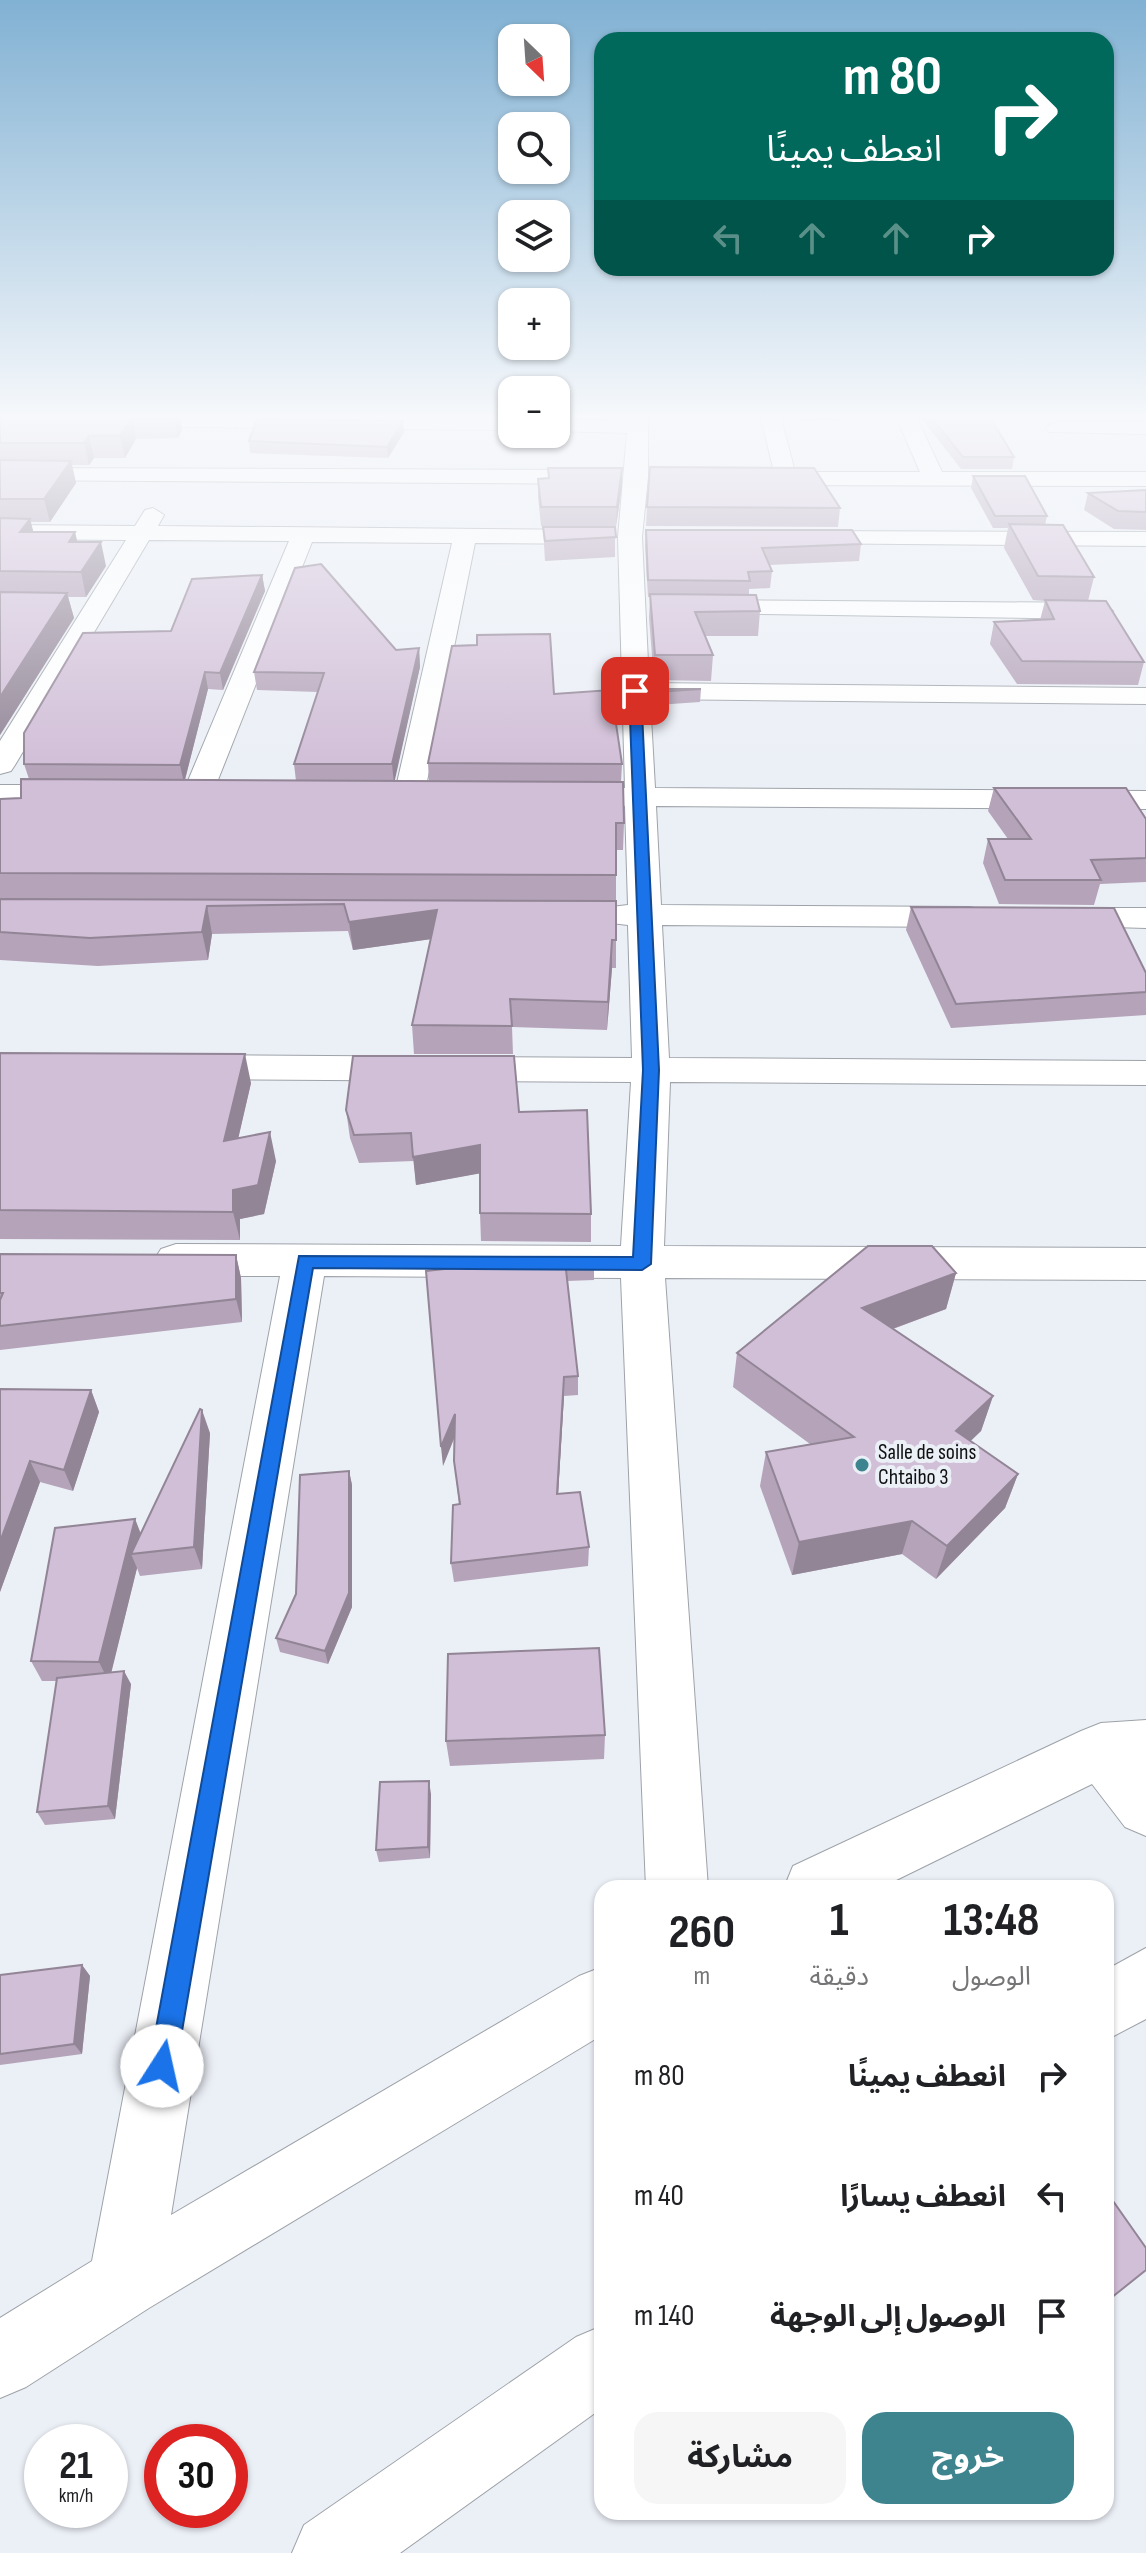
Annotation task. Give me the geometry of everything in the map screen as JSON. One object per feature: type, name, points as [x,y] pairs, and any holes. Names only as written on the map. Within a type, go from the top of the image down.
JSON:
[{"type":"street","points":[[80,533],[638,537]]},
{"type":"street","points":[[638,533],[659,608],[635,691],[651,1070],[642,1264],[677,1880]]},
{"type":"street","points":[[1064,533],[1083,563]]},
{"type":"street","points":[[0,765],[141,534]]},
{"type":"street","points":[[197,795],[303,535]]},
{"type":"street","points":[[409,796],[465,536]]},
{"type":"street","points":[[771,538],[1146,539]]},
{"type":"street","points":[[659,608],[1114,618],[1097,587]]},
{"type":"street","points":[[64,607],[96,608]]},
{"type":"street","points":[[635,691],[1146,696]]},
{"type":"street","points":[[0,794],[106,794]]},
{"type":"street","points":[[577,797],[1146,800]]},
{"type":"street","points":[[580,915],[1146,918]]},
{"type":"street","points":[[143,1067],[1146,1073]]},
{"type":"street","points":[[137,1259],[642,1264],[1146,1264]]},
{"type":"street","points":[[124,2283],[305,1261]]},
{"type":"street","points":[[833,1880],[1123,1748],[1146,1807]]},
{"type":"street","points":[[1114,2002],[1146,1980]]},
{"type":"street","points":[[0,2361],[124,2283],[594,2004]]},
{"type":"street","points":[[332,2553],[594,2369]]},
{"type":"building","points":[[0,533],[74,533],[69,542],[101,542],[81,572],[0,571]]},
{"type":"building","points":[[544,533],[616,533],[616,537],[545,541]]},
{"type":"building","points":[[646,533],[854,533],[861,544],[762,548],[772,571],[748,572],[750,581],[648,580]]},
{"type":"building","points":[[1014,533],[1068,533],[1094,577],[1038,576]]},
{"type":"building","points":[[321,564],[396,650],[419,648],[392,764],[294,764],[324,673],[254,672],[295,568]]},
{"type":"building","points":[[262,575],[220,673],[205,672],[180,765],[24,764],[24,733],[83,633],[171,631],[192,579]]},
{"type":"building","points":[[0,592],[67,593],[0,697]]},
{"type":"building","points":[[650,594],[756,595],[760,611],[695,612],[713,655],[655,655]]},
{"type":"building","points":[[1045,600],[1106,601],[1144,662],[1022,661],[994,622],[1054,619]]},
{"type":"building","points":[[550,634],[554,694],[611,690],[622,764],[428,763],[452,646],[477,645],[477,635]]},
{"type":"building","points":[[658,689],[701,689],[658,692]]},
{"type":"building","points":[[21,779],[623,782],[624,823],[616,823],[616,875],[0,873],[0,799],[21,798]]},
{"type":"building","points":[[994,788],[1126,788],[1146,819],[1146,858],[1091,860],[1101,880],[1005,880],[988,839],[1031,839]]},
{"type":"building","points":[[0,899],[616,901],[616,940],[612,940],[608,1002],[510,999],[512,1026],[412,1025],[437,910],[349,922],[344,904],[207,906],[202,932],[90,938],[0,932]]},
{"type":"building","points":[[911,907],[1114,908],[1146,973],[1146,992],[956,1004]]},
{"type":"building","points":[[0,1053],[245,1054],[224,1141],[270,1132],[258,1185],[233,1190],[233,1212],[0,1210]]},
{"type":"building","points":[[353,1056],[514,1056],[519,1112],[587,1110],[591,1214],[480,1213],[480,1145],[413,1157],[411,1133],[354,1135],[346,1110]]},
{"type":"building","points":[[868,1246],[932,1246],[956,1273],[862,1308],[993,1396],[956,1431],[1018,1474],[947,1546],[912,1521],[799,1542],[766,1452],[854,1437],[737,1353]]},
{"type":"building","points":[[0,1254],[236,1255],[236,1299],[0,1326],[3,1293],[0,1293]]},
{"type":"building","points":[[480,1259],[594,1260],[565,1261],[578,1376],[564,1377],[557,1494],[580,1492],[589,1547],[451,1563],[453,1505],[460,1504],[454,1461],[455,1414],[441,1447],[426,1271],[480,1265]]},
{"type":"building","points":[[0,1389],[91,1390],[64,1470],[30,1461],[0,1542]]},
{"type":"building","points":[[200,1409],[194,1547],[131,1554]]},
{"type":"building","points":[[349,1471],[349,1593],[325,1651],[276,1638],[296,1594],[300,1475]]},
{"type":"building","points":[[135,1519],[99,1662],[31,1661],[55,1528]]},
{"type":"building","points":[[599,1648],[605,1735],[446,1741],[448,1654]]},
{"type":"building","points":[[124,1671],[108,1806],[37,1812],[57,1678]]},
{"type":"building","points":[[429,1781],[428,1847],[376,1850],[380,1782]]},
{"type":"building","points":[[82,1965],[74,2044],[0,2054],[0,1975]]},
{"type":"building","points":[[1114,2202],[1146,2248],[1146,2270],[1114,2296]]},
{"type":"place","name":"Salle de soins Chtaibo 3","points":[[862,1465]]},
{"type":"route","points":[[162,2066],[305,1261],[642,1264],[651,1070],[635,691]]}]
